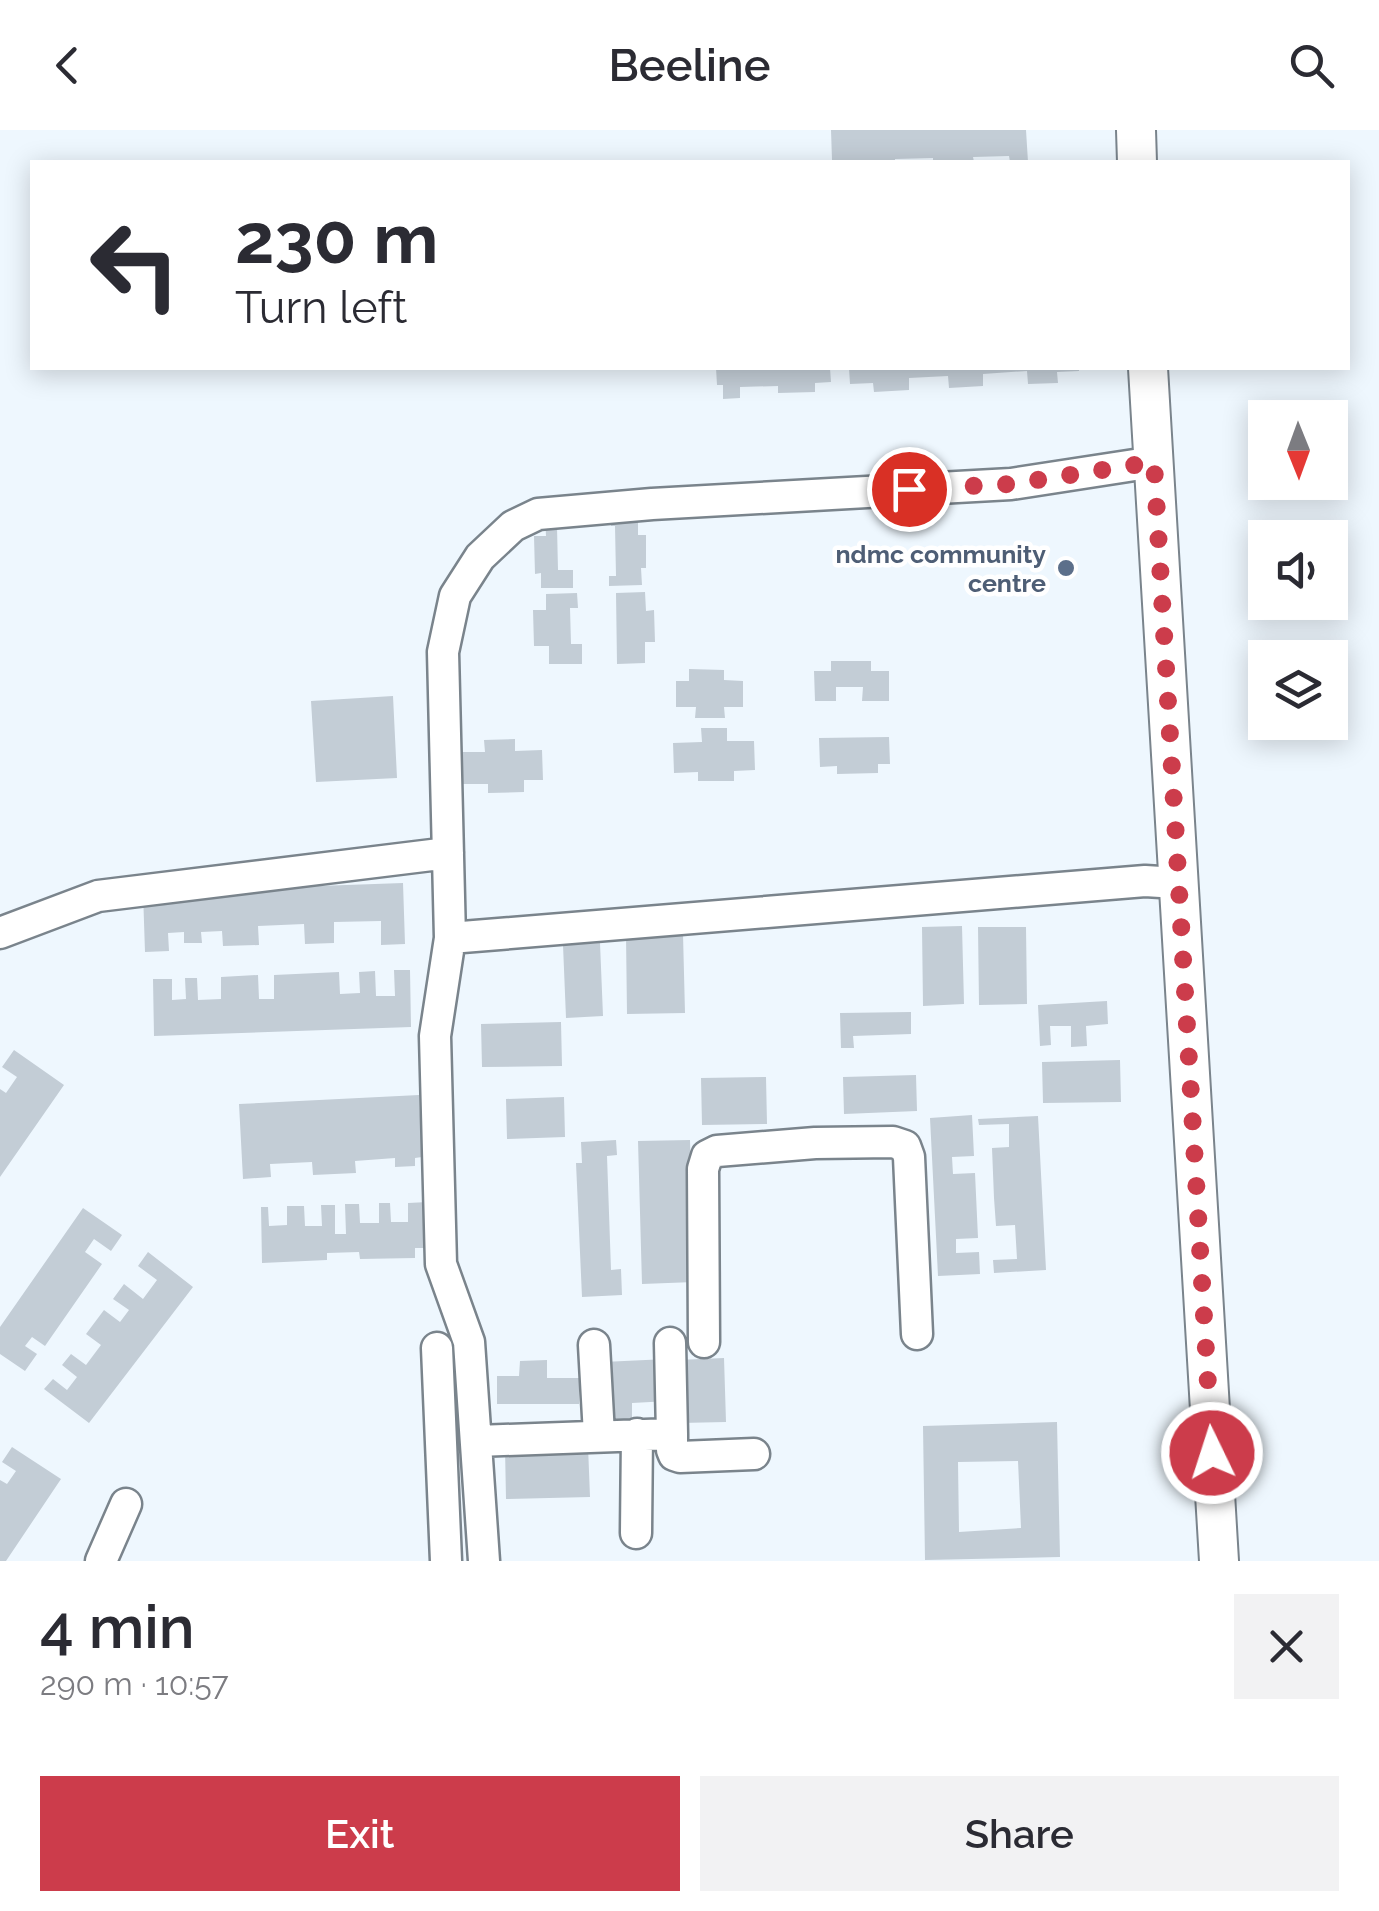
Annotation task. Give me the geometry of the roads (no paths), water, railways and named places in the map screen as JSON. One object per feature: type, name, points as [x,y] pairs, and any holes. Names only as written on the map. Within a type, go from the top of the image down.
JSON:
[{"type":"street","points":[[1136,130],[1138,160]]},
{"type":"street","points":[[1148,370],[1219,1561]]},
{"type":"street","points":[[484,1561],[469,1342],[441,1264],[435,1036],[450,938],[442,652],[455,596],[480,557],[513,526],[538,514],[1011,484],[1154,462]]},
{"type":"street","points":[[0,933],[98,896],[448,854]]},
{"type":"street","points":[[450,938],[1145,881],[1177,884]]},
{"type":"street","points":[[704,1342],[703,1169],[707,1156],[717,1151],[815,1143],[893,1142],[905,1146],[909,1157],[917,1334]]},
{"type":"street","points":[[670,1343],[674,1455],[754,1454]]},
{"type":"street","points":[[594,1346],[599,1435]]},
{"type":"street","points":[[437,1348],[446,1561]]},
{"type":"street","points":[[636,1533],[637,1434]]},
{"type":"street","points":[[477,1440],[672,1434]]},
{"type":"street","points":[[101,1561],[126,1504]]},
{"type":"place","name":"ndmc community centre","points":[[1066,568]]}]
